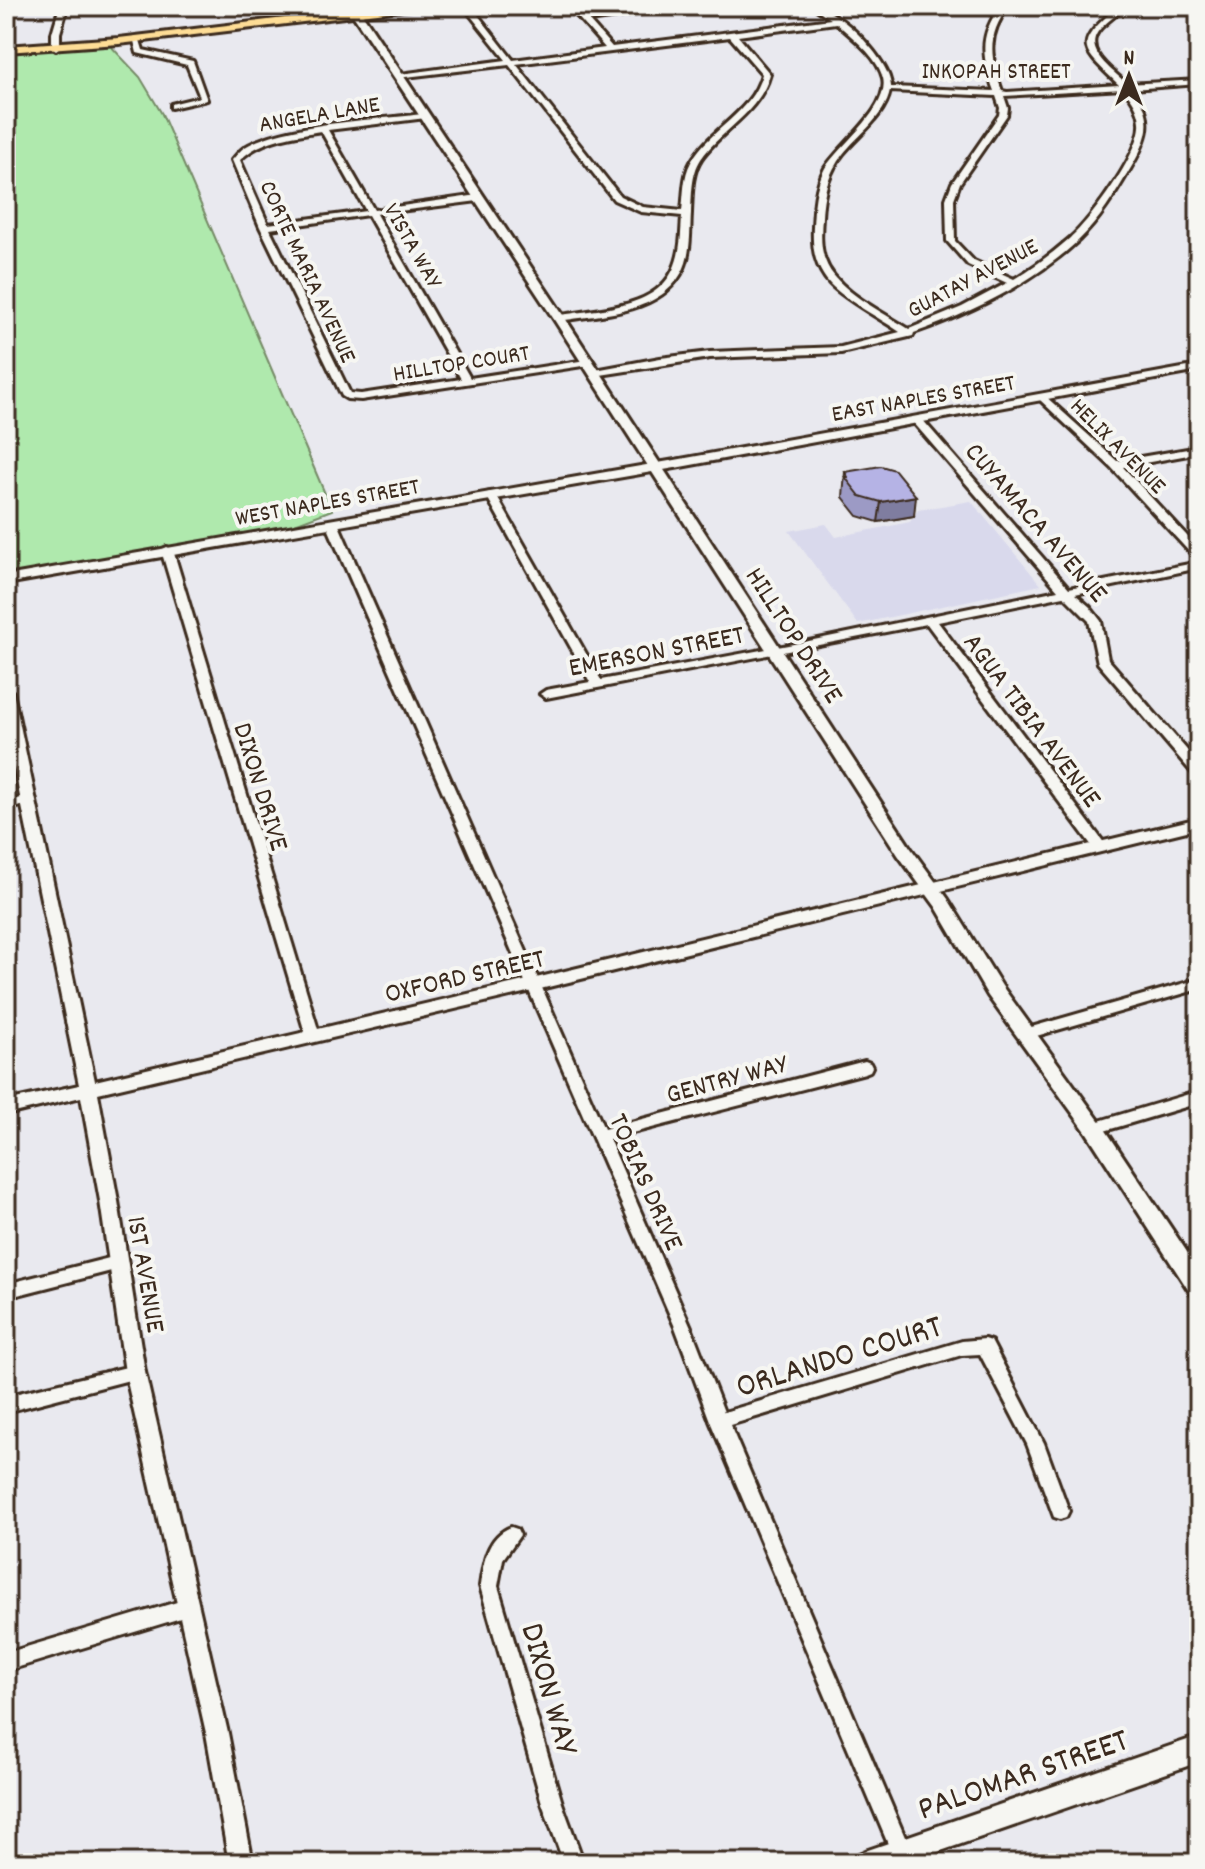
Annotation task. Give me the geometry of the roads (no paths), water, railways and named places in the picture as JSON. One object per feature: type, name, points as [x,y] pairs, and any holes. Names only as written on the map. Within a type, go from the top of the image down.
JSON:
[{"type":"main road","points":[[6,49],[136,39],[354,9],[411,6]]},
{"type":"main road","name":"HILLTOP DRIVE","points":[[354,9],[559,318],[904,851],[933,889],[987,978],[1094,1128],[1199,1287]]},
{"type":"main road","name":"PALOMAR STREET","points":[[868,1863],[904,1857],[1199,1749]]},
{"type":"street","points":[[56,47],[56,33],[64,6]]},
{"type":"street","points":[[467,6],[617,198],[641,209],[687,214]]},
{"type":"street","points":[[572,6],[610,49]]},
{"type":"street","points":[[584,19],[687,6]]},
{"type":"street","points":[[816,6],[837,21],[883,65],[888,89],[885,101],[836,159],[821,186],[817,255],[828,277],[837,286],[910,334]]},
{"type":"street","points":[[1005,6],[989,25],[986,37],[988,60],[1003,115],[956,183],[950,199],[951,241],[964,258],[1014,282]]},
{"type":"street","name":"GUATAY AVENUE","points":[[590,368],[727,354],[814,353],[910,334],[1014,282],[1058,254],[1081,233],[1133,157],[1144,132],[1143,112],[1128,87],[1091,56],[1088,47],[1092,33],[1122,6]]},
{"type":"street","points":[[400,76],[837,21]]},
{"type":"street","points":[[559,318],[644,301],[672,283],[680,266],[695,162],[765,83],[766,74],[732,34]]},
{"type":"street","points":[[136,39],[140,51],[190,63],[204,98],[174,106]]},
{"type":"street","name":"INKOPAH STREET","points":[[888,89],[999,94],[1199,82]]},
{"type":"street","name":"ANGELA LANE","points":[[238,169],[238,157],[253,144],[275,137],[423,116]]},
{"type":"street","name":"VISTA WAY","points":[[324,130],[467,381]]},
{"type":"street","name":"CORTE MARIA AVENUE","points":[[238,169],[344,391]]},
{"type":"street","points":[[264,227],[478,198]]},
{"type":"street","name":"HILLTOP COURT","points":[[344,391],[347,396],[361,397],[467,381],[590,368]]},
{"type":"street","name":"EAST NAPLES STREET","points":[[655,466],[1199,368]]},
{"type":"street","name":"HELIX AVENUE","points":[[1043,397],[1115,465],[1199,556]]},
{"type":"street","name":"CUYAMACA AVENUE","points":[[917,420],[1066,592],[1096,622],[1102,660],[1199,772]]},
{"type":"street","points":[[1115,465],[1199,450]]},
{"type":"street","name":"WEST NAPLES STREET","points":[[6,580],[655,466]]},
{"type":"street","points":[[491,495],[597,684]]},
{"type":"street","name":"TOBIAS DRIVE","points":[[332,523],[536,984],[904,1857]]},
{"type":"street","name":"DIXON DRIVE","points":[[167,550],[313,1036]]},
{"type":"street","name":"EMERSON STREET","points":[[546,694],[1199,565]]},
{"type":"street","name":"AGUA TIBIA AVENUE","points":[[930,620],[1100,847]]},
{"type":"street","name":"1ST AVENUE","points":[[6,692],[87,1089],[129,1315],[135,1372],[217,1733],[241,1863]]},
{"type":"street","points":[[6,805],[27,801]]},
{"type":"street","name":"OXFORD STREET","points":[[6,1108],[536,984],[1199,823]]},
{"type":"street","points":[[1026,1034],[1199,984]]},
{"type":"street","name":"GENTRY WAY","points":[[599,1136],[865,1067]]},
{"type":"street","points":[[1094,1128],[1199,1097]]},
{"type":"street","points":[[6,1291],[117,1263]]},
{"type":"street","name":"ORLANDO COURT","points":[[719,1421],[962,1348],[985,1346],[1035,1443],[1060,1511]]},
{"type":"street","points":[[6,1404],[135,1372]]},
{"type":"street","name":"DIXON WAY","points":[[511,1535],[494,1556],[489,1586],[552,1803],[574,1863]]},
{"type":"street","points":[[6,1662],[187,1608]]}]
